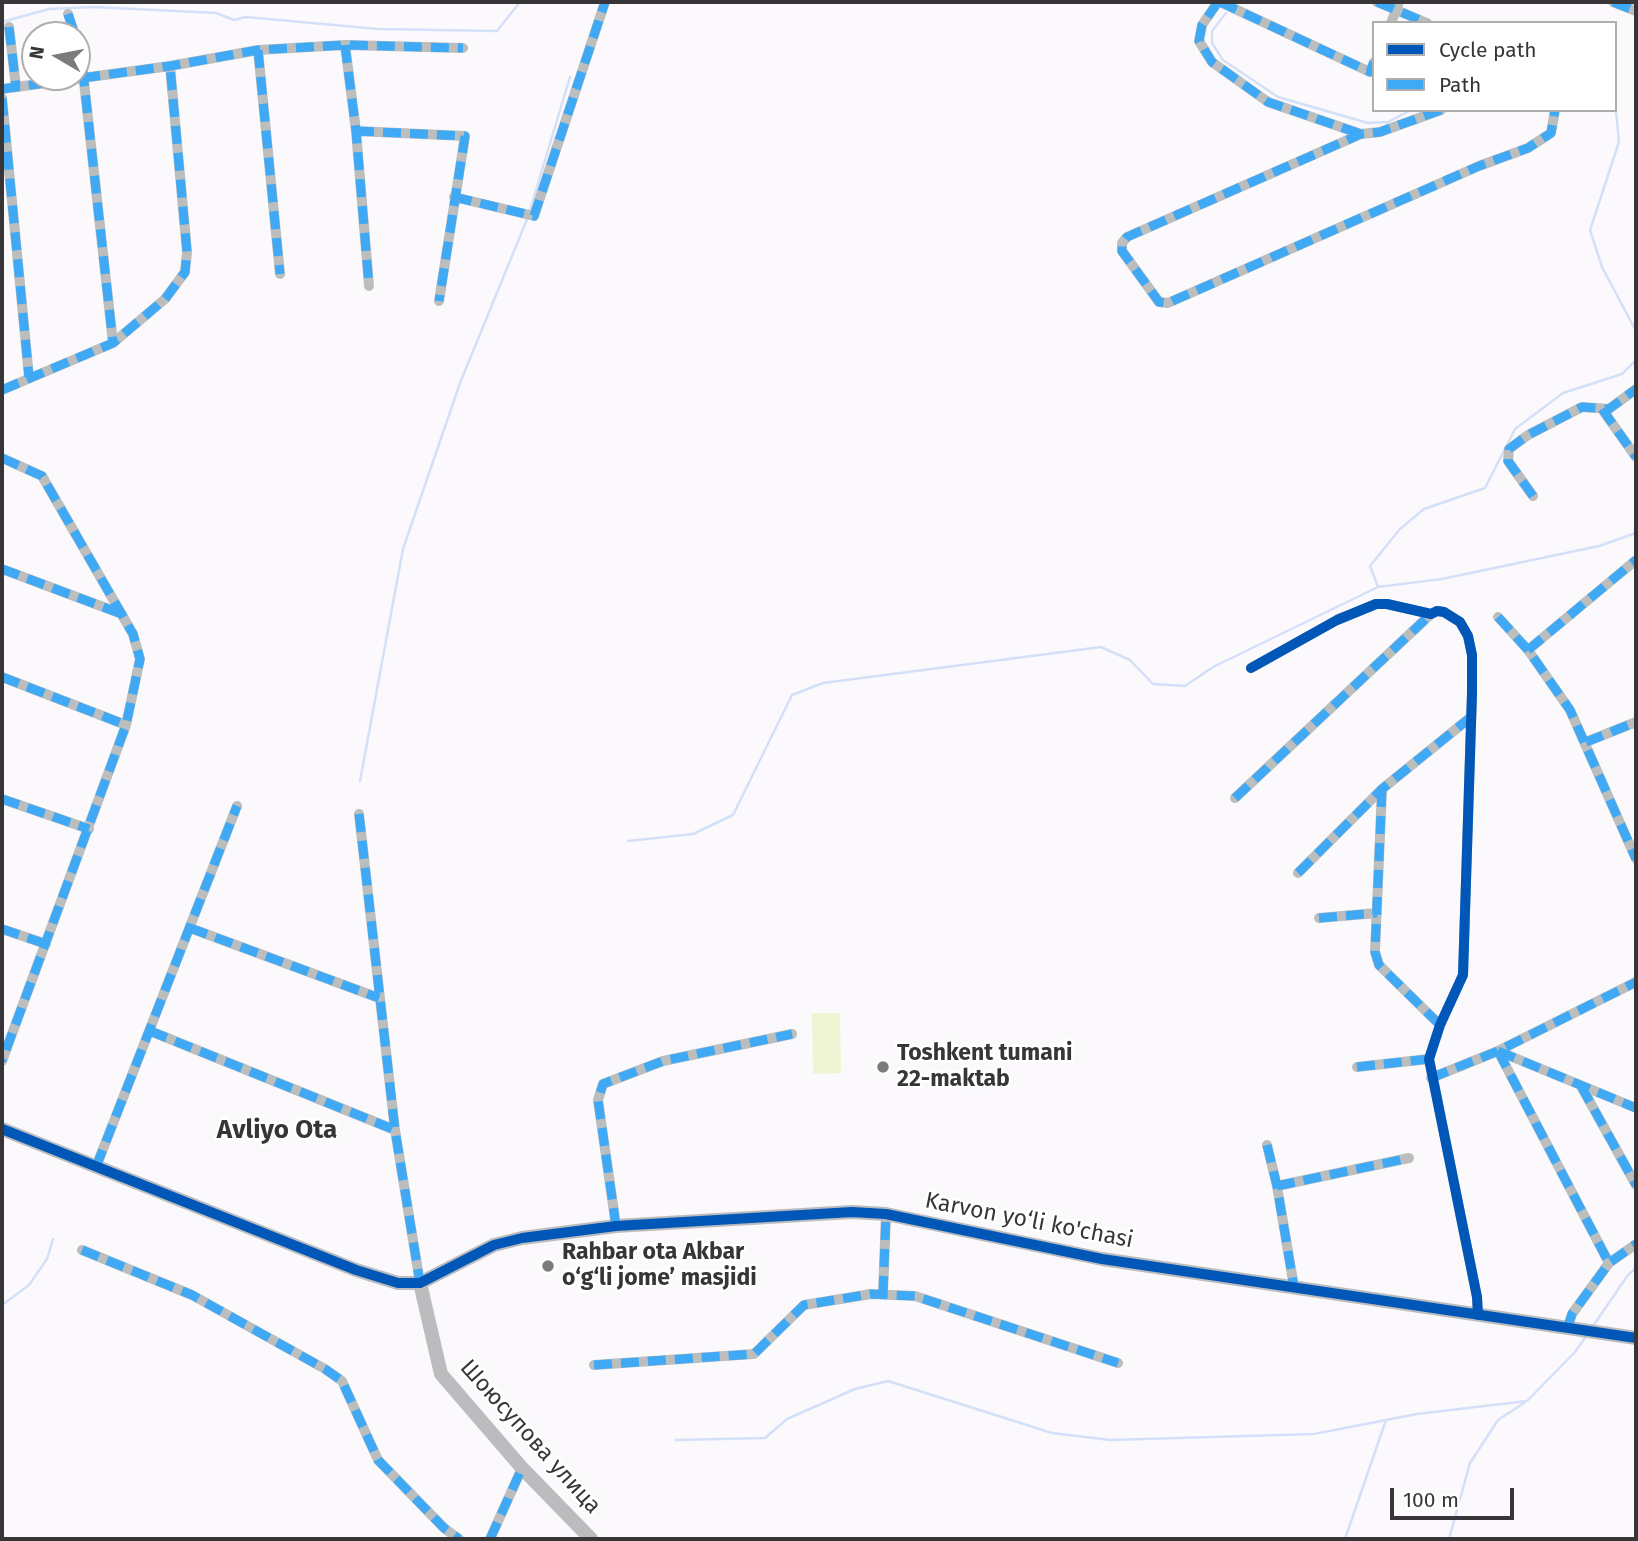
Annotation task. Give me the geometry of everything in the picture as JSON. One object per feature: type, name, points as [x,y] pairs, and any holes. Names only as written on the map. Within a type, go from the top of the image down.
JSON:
[{"type":"street","points":[[454,197],[534,216],[605,2]]},
{"type":"street","points":[[1361,134],[1268,102],[1212,62],[1199,41],[1202,25],[1219,2],[1370,72],[1372,67]]},
{"type":"street","points":[[1377,2],[1398,6],[1424,21]]},
{"type":"street","points":[[1614,2],[1636,12]]},
{"type":"street","points":[[68,13],[71,21]]},
{"type":"street","points":[[9,27],[16,87]]},
{"type":"street","points":[[91,75],[170,66],[258,50],[345,45],[463,48]]},
{"type":"street","points":[[345,45],[356,131],[369,286]]},
{"type":"street","points":[[258,50],[280,274]]},
{"type":"street","points":[[2,390],[113,343],[164,299],[182,277],[187,266],[170,66]]},
{"type":"street","points":[[2,89],[21,86]]},
{"type":"street","points":[[86,91],[113,343]]},
{"type":"street","points":[[2,99],[29,377]]},
{"type":"street","points":[[1435,112],[1380,132],[1361,134],[1127,237],[1122,243],[1122,251],[1159,302],[1167,303],[1479,166],[1528,148],[1551,133],[1555,112]]},
{"type":"street","points":[[356,131],[465,136],[439,301]]},
{"type":"street","points":[[1533,496],[1508,461],[1509,449],[1528,435],[1582,407],[1609,409],[1636,389]]},
{"type":"street","points":[[1602,408],[1636,457]]},
{"type":"street","points":[[2,458],[42,476],[133,634],[140,659],[126,725],[2,1061]]},
{"type":"street","points":[[1528,650],[1636,560]]},
{"type":"street","points":[[2,569],[122,614]]},
{"type":"street","points":[[1251,668],[1337,620],[1376,604],[1431,614]]},
{"type":"street","points":[[1235,798],[1431,614],[1444,612],[1460,622],[1468,636],[1472,654],[1463,975],[1440,1025],[1429,1059],[1477,1297],[1478,1315]]},
{"type":"street","points":[[1497,617],[1528,650],[1570,710],[1635,853]]},
{"type":"street","points":[[2,677],[126,725]]},
{"type":"street","points":[[1298,873],[1382,789],[1471,717]]},
{"type":"street","points":[[1586,742],[1636,722]]},
{"type":"street","points":[[1382,789],[1375,952],[1379,965],[1440,1025]]},
{"type":"street","points":[[2,799],[89,829]]},
{"type":"street","points":[[96,1167],[237,806]]},
{"type":"street","points":[[2,1129],[377,1278],[398,1283],[420,1283],[395,1130],[359,814]]},
{"type":"street","points":[[1319,918],[1377,913]]},
{"type":"street","points":[[190,928],[379,998]]},
{"type":"street","points":[[2,929],[46,944]]},
{"type":"street","points":[[1431,1077],[1498,1051],[1636,982]]},
{"type":"street","points":[[150,1031],[395,1130]]},
{"type":"street","points":[[616,1226],[598,1100],[603,1084],[663,1060],[792,1034]]},
{"type":"street","points":[[1498,1051],[1636,1108]]},
{"type":"street","points":[[1498,1051],[1609,1263]]},
{"type":"street","points":[[1357,1067],[1429,1059]]},
{"type":"street","points":[[1581,1086],[1636,1185]]},
{"type":"street","points":[[1268,1145],[1294,1287]]},
{"type":"street","points":[[1277,1186],[1409,1158]]},
{"type":"street","name":"Karvon yo‘li ko'chasi","points":[[420,1283],[494,1245],[522,1238],[616,1226],[841,1212],[886,1214],[1102,1259],[1636,1338]]},
{"type":"street","points":[[883,1294],[886,1214]]},
{"type":"street","points":[[1567,1329],[1572,1314],[1609,1263],[1636,1244]]},
{"type":"street","points":[[82,1250],[192,1295],[342,1381],[378,1460],[444,1528],[459,1539]]},
{"type":"street","name":"Шоюсупова улица","points":[[420,1283],[441,1374],[522,1468],[591,1539]]},
{"type":"street","points":[[594,1365],[754,1354],[804,1306],[871,1294],[915,1296],[1118,1363]]},
{"type":"street","points":[[490,1539],[522,1468]]},
{"type":"green space","points":[[812,1013],[840,1013],[841,1073],[813,1074]]},
{"type":"waterway","points":[[2,22],[49,9],[94,7],[216,13],[234,20],[246,17],[378,29],[497,31],[520,2]]},
{"type":"waterway","points":[[1226,13],[1212,31],[1212,43],[1223,60],[1278,97],[1368,123],[1388,122],[1407,112]]},
{"type":"waterway","points":[[530,210],[570,77]]},
{"type":"waterway","points":[[1616,112],[1619,142],[1590,230],[1602,267],[1636,331]]},
{"type":"waterway","points":[[360,781],[403,549],[460,383],[528,217]]},
{"type":"waterway","points":[[1378,587],[1370,566],[1400,529],[1424,509],[1485,488],[1515,429],[1563,393],[1622,374],[1636,360]]},
{"type":"waterway","points":[[628,841],[693,834],[733,815],[792,695],[823,683],[1101,647],[1130,660],[1153,684],[1185,686],[1213,667],[1378,587],[1442,579],[1599,546],[1636,533]]},
{"type":"waterway","points":[[2,1305],[29,1285],[47,1259],[53,1239]]},
{"type":"waterway","points":[[1593,1326],[1628,1275],[1636,1268]]},
{"type":"waterway","points":[[676,1440],[765,1438],[787,1419],[855,1389],[888,1381],[1052,1433],[1110,1440],[1314,1434],[1417,1414],[1527,1401],[1575,1352],[1587,1335]]},
{"type":"waterway","points":[[1449,1539],[1470,1463],[1498,1420],[1524,1403]]},
{"type":"waterway","points":[[1345,1539],[1386,1420]]},
{"type":"marked path","points":[[454,197],[534,216],[605,2]]},
{"type":"marked path","points":[[1218,2],[1202,25],[1199,41],[1212,62],[1268,102],[1361,134]]},
{"type":"marked path","points":[[1220,2],[1370,72],[1372,67]]},
{"type":"marked path","points":[[1377,2],[1422,21]]},
{"type":"marked path","points":[[1613,2],[1636,11]]},
{"type":"marked path","points":[[68,14],[70,21]]},
{"type":"marked path","points":[[9,27],[16,87]]},
{"type":"marked path","points":[[345,45],[356,131],[369,286]]},
{"type":"marked path","points":[[2,89],[170,66],[258,50],[345,45],[463,48]]},
{"type":"marked path","points":[[258,50],[280,274]]},
{"type":"marked path","points":[[2,390],[113,343],[165,299],[185,272],[187,252],[170,66]]},
{"type":"marked path","points":[[85,91],[113,343]]},
{"type":"marked path","points":[[2,98],[29,377]]},
{"type":"marked path","points":[[1435,112],[1380,132],[1361,134],[1127,237],[1122,243],[1122,251],[1159,302],[1168,303],[1479,166],[1528,148],[1551,133],[1555,112]]},
{"type":"marked path","points":[[356,131],[465,136],[439,301]]},
{"type":"marked path","points":[[1533,496],[1508,461],[1509,449],[1528,435],[1582,407],[1609,409],[1636,389]]},
{"type":"marked path","points":[[1602,409],[1636,457]]},
{"type":"marked path","points":[[2,458],[42,476],[133,634],[140,659],[126,725],[2,1061]]},
{"type":"marked path","points":[[1528,650],[1636,560]]},
{"type":"marked path","points":[[2,569],[122,614]]},
{"type":"marked path","points":[[1235,798],[1431,614]]},
{"type":"marked path","points":[[1498,617],[1528,650],[1570,710],[1636,859]]},
{"type":"marked path","points":[[2,677],[126,725]]},
{"type":"marked path","points":[[1298,873],[1382,789],[1471,717]]},
{"type":"marked path","points":[[1586,742],[1636,722]]},
{"type":"marked path","points":[[1382,789],[1375,952],[1379,965],[1440,1025]]},
{"type":"marked path","points":[[2,799],[89,829]]},
{"type":"marked path","points":[[96,1167],[237,806]]},
{"type":"marked path","points":[[359,814],[395,1130],[420,1283]]},
{"type":"marked path","points":[[1319,918],[1377,913]]},
{"type":"marked path","points":[[190,928],[379,998]]},
{"type":"marked path","points":[[2,929],[46,944]]},
{"type":"marked path","points":[[1431,1078],[1498,1051],[1636,982]]},
{"type":"marked path","points":[[150,1031],[395,1130]]},
{"type":"marked path","points":[[616,1226],[598,1100],[603,1084],[663,1061],[792,1034]]},
{"type":"marked path","points":[[1498,1051],[1609,1263]]},
{"type":"marked path","points":[[1498,1051],[1636,1108]]},
{"type":"marked path","points":[[1357,1067],[1429,1059]]},
{"type":"marked path","points":[[1581,1086],[1636,1185]]},
{"type":"marked path","points":[[1267,1145],[1277,1186],[1294,1287]]},
{"type":"marked path","points":[[1277,1186],[1409,1158]]},
{"type":"marked path","points":[[883,1294],[886,1214]]},
{"type":"marked path","points":[[1567,1329],[1572,1314],[1609,1263],[1636,1244]]},
{"type":"marked path","points":[[82,1250],[192,1295],[342,1381],[378,1460],[444,1528],[459,1539]]},
{"type":"marked path","points":[[594,1365],[754,1354],[804,1305],[871,1294],[915,1296],[1118,1363]]},
{"type":"marked path","points":[[490,1539],[522,1468]]},
{"type":"cycle path","points":[[1251,668],[1337,620],[1376,604],[1431,614],[1444,612],[1460,622],[1468,636],[1472,655],[1472,693],[1463,975],[1440,1025],[1429,1059],[1477,1297],[1478,1315]]},
{"type":"cycle path","points":[[2,1129],[356,1270],[398,1283],[420,1283],[494,1245],[522,1238],[616,1226],[852,1212],[886,1214],[1102,1259],[1636,1338]]},
{"type":"place","name":"Toshkent tumani 22-maktab","points":[[883,1067]]},
{"type":"place","name":"Rahbar ota Akbar o‘g‘li jome’ masjidi","points":[[548,1266]]},
{"type":"district","name":"Avliyo Ota","points":[[277,1131]]}]
